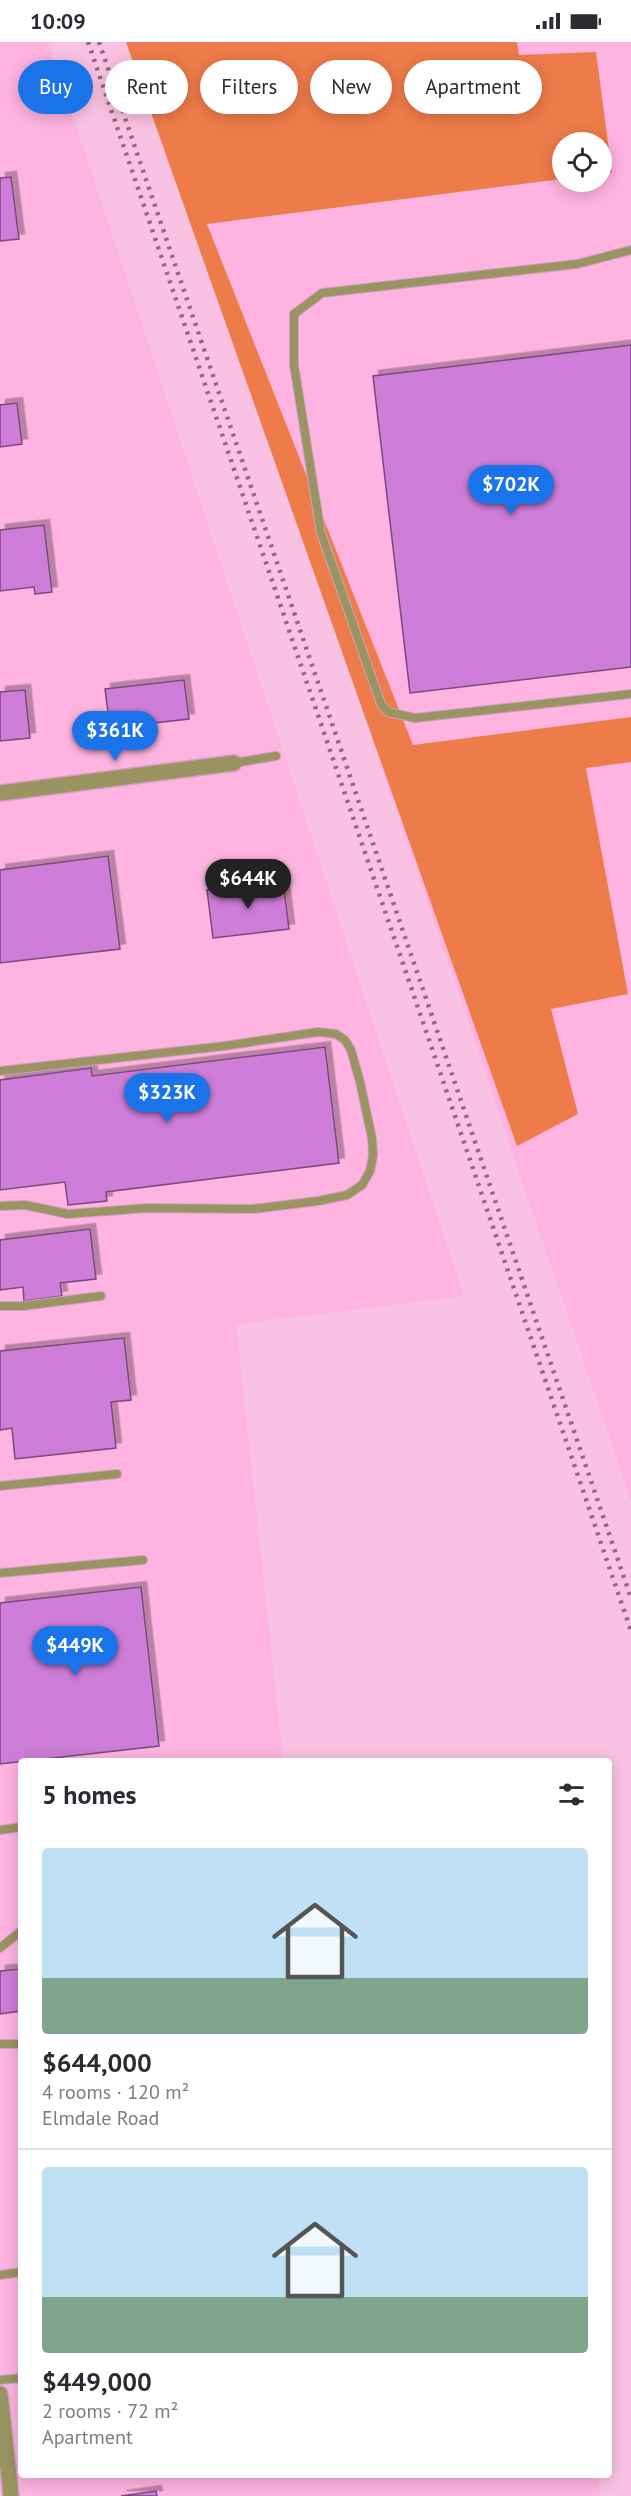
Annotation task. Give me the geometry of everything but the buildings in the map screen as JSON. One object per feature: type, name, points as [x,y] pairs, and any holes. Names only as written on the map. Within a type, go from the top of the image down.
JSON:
[{"type":"street","points":[[0,793],[234,764]]},
{"type":"street","points":[[0,2401],[11,2496]]},
{"type":"lane","points":[[631,250],[577,264],[322,293],[294,314],[294,365],[321,533],[381,704],[388,712],[415,718],[631,694]]},
{"type":"lane","points":[[234,764],[276,756]]},
{"type":"lane","points":[[0,1071],[224,1046],[318,1032],[336,1034],[345,1040],[351,1050],[363,1093],[372,1138],[373,1156],[370,1171],[362,1185],[347,1196],[318,1201],[253,1209],[148,1208],[68,1215],[25,1205],[0,1206]]},
{"type":"lane","points":[[0,1306],[42,1305],[101,1296]]},
{"type":"lane","points":[[0,1486],[117,1474]]},
{"type":"lane","points":[[0,1573],[143,1560]]},
{"type":"lane","points":[[0,1830],[18,1827]]},
{"type":"lane","points":[[0,1948],[18,1933]]},
{"type":"lane","points":[[0,2044],[18,2044]]},
{"type":"lane","points":[[0,2275],[18,2272]]},
{"type":"lane","points":[[0,2380],[18,2378]]},
{"type":"shaded area","points":[[0,42],[48,42],[54,60],[18,60],[18,114],[72,114],[464,1296],[236,1324],[283,1758],[18,1758],[18,2478],[597,2478],[600,2496],[0,2496]]},
{"type":"shaded area","points":[[126,42],[517,42],[519,55],[596,52],[607,132],[552,132],[552,180],[207,224],[413,745],[631,717],[631,762],[586,768],[628,994],[551,1009],[578,1114],[517,1146],[152,114],[188,114],[188,60],[132,60]]},
{"type":"shaded area","points":[[135,42],[631,42],[631,1501],[159,114],[188,114],[188,60],[141,60]]},
{"type":"railway","points":[[88,42],[631,1631]]},
{"type":"railway","points":[[99,42],[631,1598]]}]
